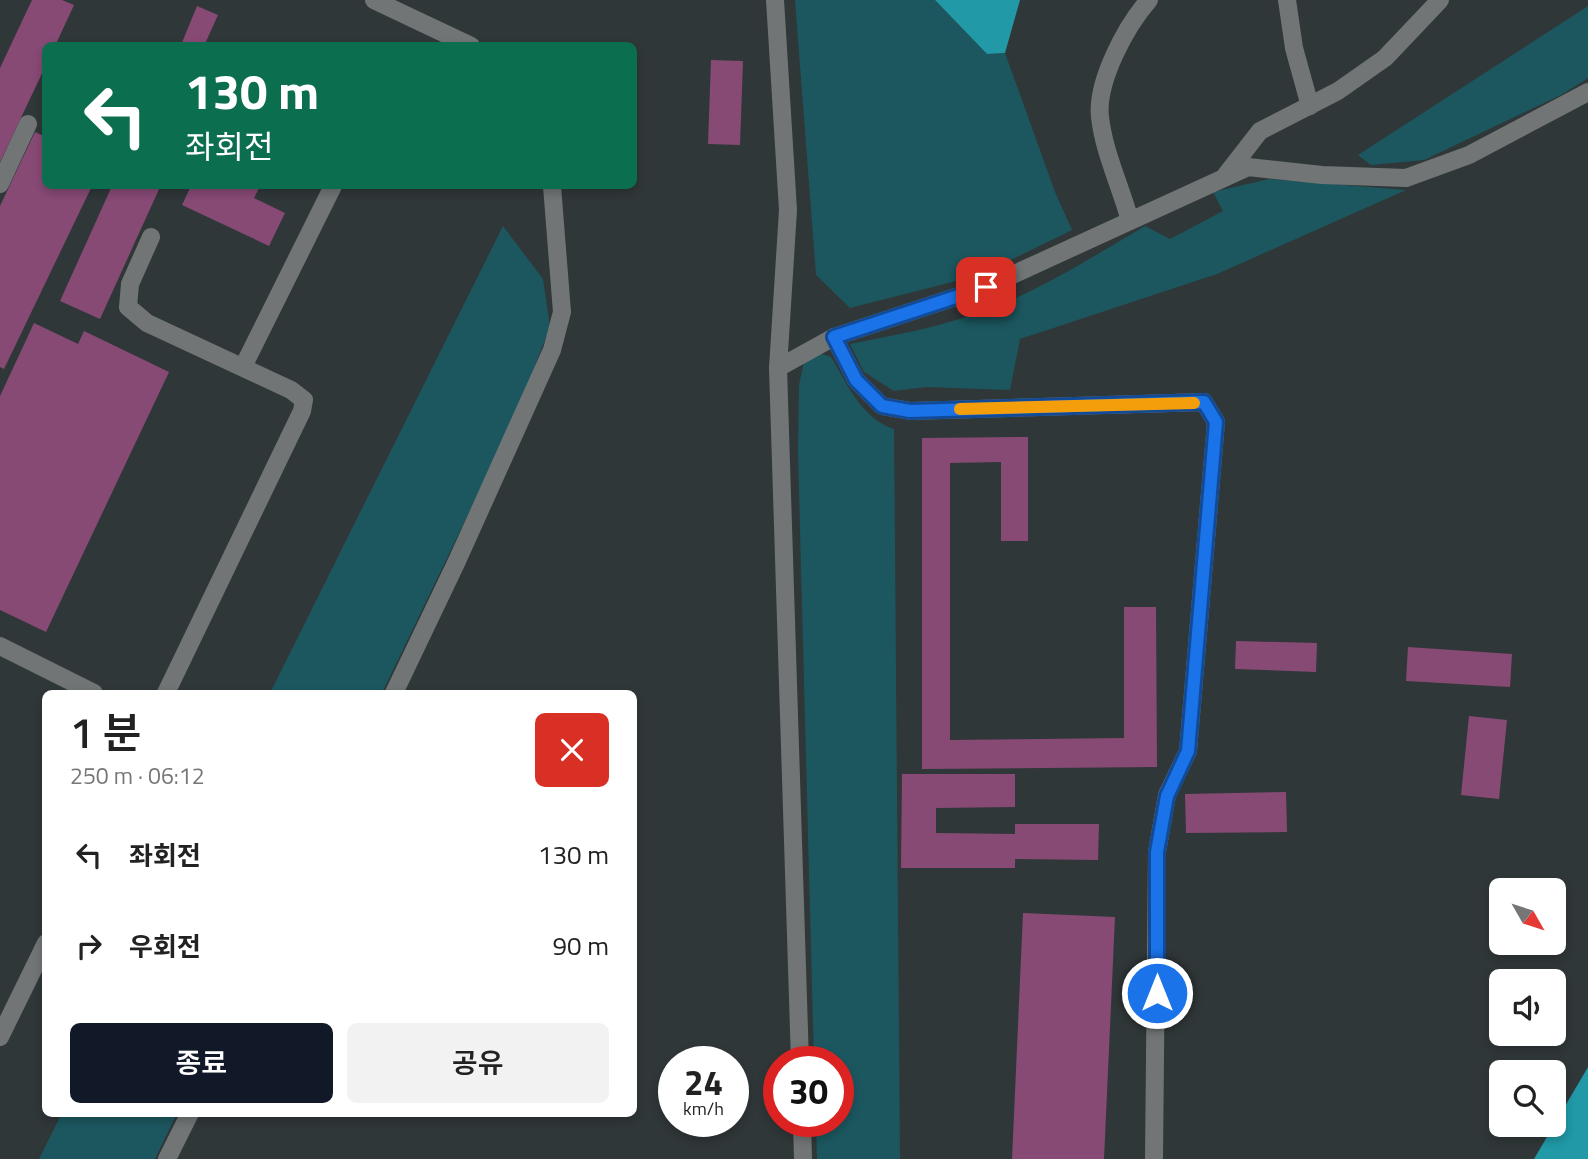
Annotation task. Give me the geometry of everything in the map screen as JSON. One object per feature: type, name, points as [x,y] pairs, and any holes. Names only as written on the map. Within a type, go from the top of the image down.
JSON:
[{"type":"street","points":[[374,0],[463,42]]},
{"type":"street","points":[[775,0],[788,210],[778,368],[799,1046]]},
{"type":"street","points":[[1130,222],[1100,115],[1109,63],[1149,0]]},
{"type":"street","points":[[1287,0],[1294,48],[1310,106]]},
{"type":"street","points":[[1223,179],[1260,131],[1338,91],[1385,58],[1440,0]]},
{"type":"street","points":[[778,368],[834,337],[986,287],[1248,167],[1322,175],[1406,178],[1469,155],[1588,92]]},
{"type":"street","points":[[0,184],[28,124]]},
{"type":"street","points":[[243,368],[332,189]]},
{"type":"street","points":[[395,690],[552,350],[562,312],[552,189]]},
{"type":"street","points":[[151,237],[130,284],[128,307],[146,323],[291,390],[304,400],[302,411],[167,690]]},
{"type":"street","points":[[834,337],[856,380],[882,406],[910,411],[1204,402],[1216,422],[1188,751],[1167,796],[1157,852],[1154,1159]]},
{"type":"street","points":[[0,646],[88,690]]},
{"type":"street","points":[[0,1037],[42,951]]},
{"type":"street","points":[[167,1159],[188,1117]]},
{"type":"street","points":[[802,1137],[803,1159]]},
{"type":"shaded area","points":[[795,0],[935,0],[987,54],[1005,53],[1055,192],[1072,230],[980,275],[850,308],[816,275]]},
{"type":"shaded area","points":[[935,0],[1020,0],[1005,53],[987,54]]},
{"type":"shaded area","points":[[1588,6],[1588,78],[1561,95],[1424,160],[1371,165],[1358,155]]},
{"type":"shaded area","points":[[1269,179],[1406,190],[1217,274],[1020,339],[1010,390],[926,387],[894,391],[864,372],[850,344],[940,325],[992,308],[1060,276],[1145,226],[1170,239],[1223,211],[1213,192]]},
{"type":"shaded area","points":[[503,226],[543,279],[550,327],[513,421],[383,690],[271,690]]},
{"type":"shaded area","points":[[816,352],[831,357],[864,409],[894,429],[900,1159],[817,1159],[816,1137],[854,1137],[854,1046],[814,1046],[798,452],[799,385],[804,362]]},
{"type":"shaded area","points":[[1588,1067],[1588,1159],[1534,1159],[1547,1137],[1566,1137],[1566,1104]]},
{"type":"shaded area","points":[[60,1117],[175,1117],[155,1159],[39,1159]]},
{"type":"building","points":[[32,0],[62,0],[74,5],[57,42],[42,42],[42,73],[0,162],[0,68]]},
{"type":"building","points":[[197,6],[218,15],[206,42],[182,42]]},
{"type":"building","points":[[711,60],[743,61],[740,145],[708,144]]},
{"type":"building","points":[[35,132],[42,135],[42,189],[91,189],[4,369],[0,367],[0,206]]},
{"type":"building","points":[[111,189],[159,189],[100,319],[60,301]]},
{"type":"building","points":[[190,189],[258,189],[254,198],[285,213],[269,246],[182,205]]},
{"type":"building","points":[[34,323],[78,344],[84,331],[169,372],[46,632],[0,610],[0,396]]},
{"type":"building","points":[[1028,437],[1028,541],[1001,541],[1001,462],[950,463],[950,740],[1124,738],[1124,607],[1156,607],[1157,767],[922,769],[922,438]]},
{"type":"building","points":[[1236,641],[1317,643],[1316,672],[1235,669]]},
{"type":"building","points":[[1408,647],[1512,654],[1510,687],[1406,681]]},
{"type":"building","points":[[1469,716],[1507,720],[1499,799],[1461,795]]},
{"type":"building","points":[[902,774],[1015,774],[1015,807],[936,808],[936,833],[1015,834],[1015,824],[1099,824],[1098,860],[1015,859],[1015,868],[901,868]]},
{"type":"building","points":[[1286,792],[1287,832],[1186,833],[1185,794]]},
{"type":"building","points":[[1023,913],[1115,917],[1104,1159],[1012,1159]]},
{"type":"slow traffic","points":[[960,409],[1194,403]]},
{"type":"route","points":[[986,287],[834,337],[856,380],[882,406],[910,411],[1204,402],[1216,422],[1188,751],[1167,796],[1157,852],[1157,993]]}]
